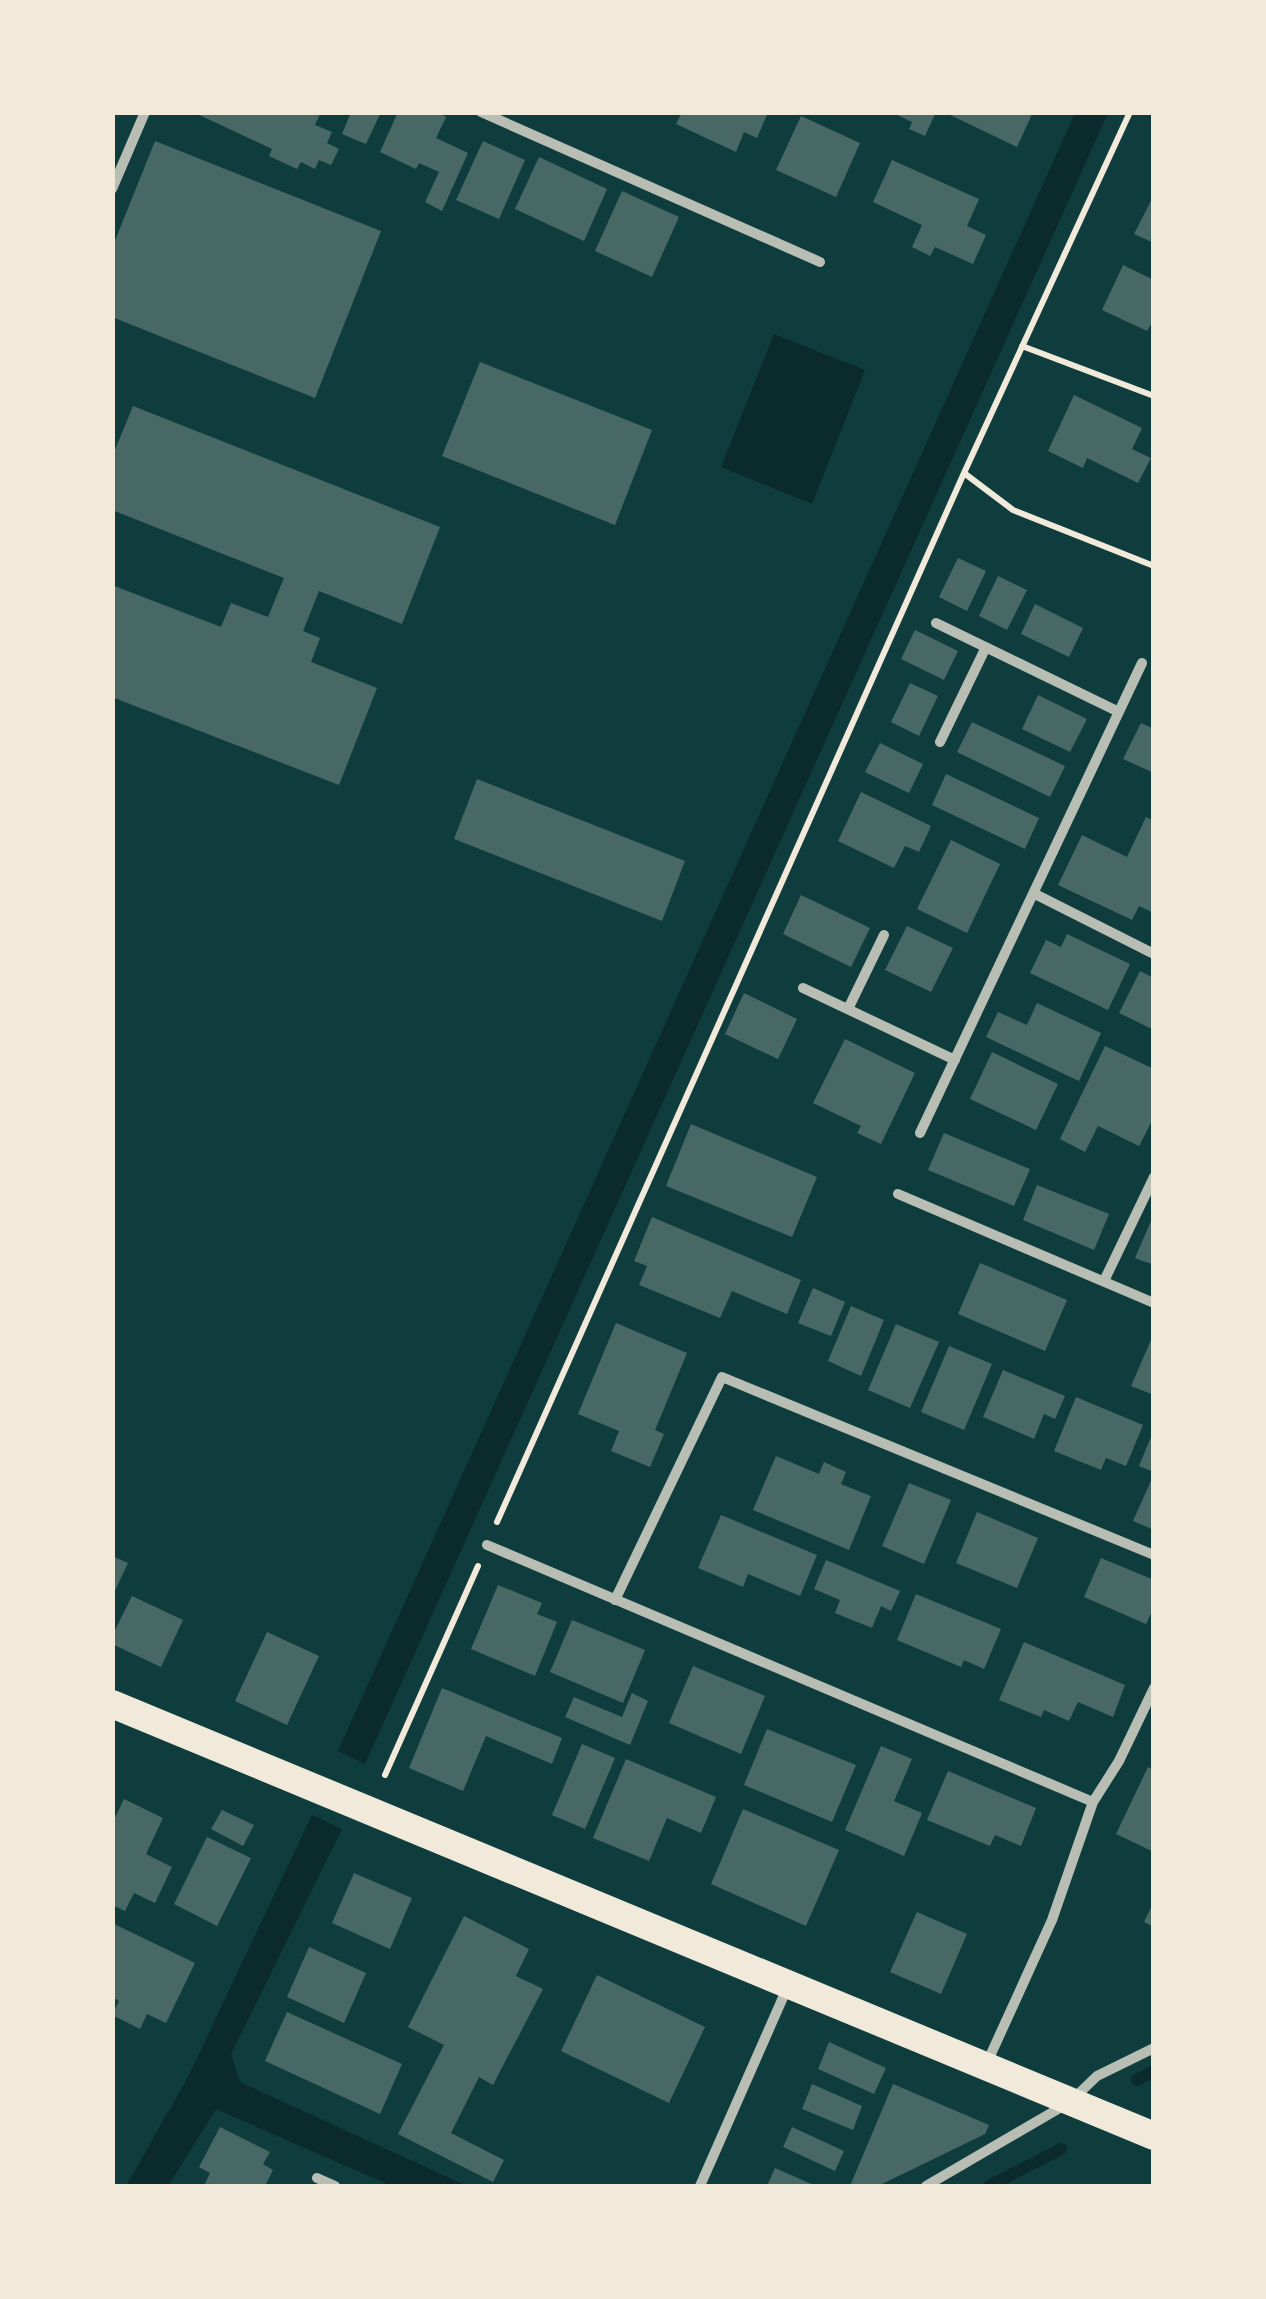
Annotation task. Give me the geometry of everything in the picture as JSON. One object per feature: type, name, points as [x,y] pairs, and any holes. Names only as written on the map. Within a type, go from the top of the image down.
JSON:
[{"type":"highway","points":[[112,1704],[1154,2136]]},
{"type":"street","points":[[112,189],[145,112]]},
{"type":"street","points":[[481,112],[820,262]]},
{"type":"street","points":[[936,623],[1119,712]]},
{"type":"street","points":[[940,742],[986,647]]},
{"type":"street","points":[[920,1133],[1142,663]]},
{"type":"street","points":[[1035,894],[1154,954]]},
{"type":"street","points":[[848,1009],[884,935]]},
{"type":"street","points":[[803,988],[955,1060]]},
{"type":"street","points":[[1104,1281],[1154,1177]]},
{"type":"street","points":[[898,1194],[1154,1303]]},
{"type":"street","points":[[615,1600],[722,1378],[1154,1555]]},
{"type":"street","points":[[487,1545],[1094,1802]]},
{"type":"street","points":[[985,2066],[1052,1920],[1094,1802],[1119,1761],[1154,1688]]},
{"type":"street","points":[[700,2186],[789,1983]]},
{"type":"street","points":[[926,2186],[1070,2102],[1097,2076],[1154,2048]]},
{"type":"street","points":[[316,2178],[335,2186]]},
{"type":"path","points":[[385,1775],[964,473],[1130,112]]},
{"type":"path","points":[[1022,346],[1154,396]]},
{"type":"path","points":[[964,473],[1013,510],[1154,566]]},
{"type":"water","points":[[1075,113],[1108,113],[365,1764],[338,1751]]},
{"type":"water","points":[[774,334],[865,370],[812,504],[721,467]]},
{"type":"water","points":[[312,1815],[342,1829],[231,2054],[240,2082],[467,2186],[392,2186],[216,2109],[168,2186],[126,2186],[188,2077]]},
{"type":"building","points":[[193,112],[321,112],[315,125],[332,132],[327,143],[339,149],[331,165],[319,160],[315,169],[301,162],[297,169],[269,156],[272,149]]},
{"type":"building","points":[[351,112],[381,112],[366,144],[342,134]]},
{"type":"building","points":[[398,112],[437,112],[446,117],[436,138],[468,153],[442,211],[425,202],[439,172],[419,163],[416,169],[380,152]]},
{"type":"building","points":[[682,112],[768,112],[757,138],[744,132],[736,152],[676,124]]},
{"type":"building","points":[[891,112],[936,112],[925,136],[909,129],[912,122]]},
{"type":"building","points":[[944,112],[1033,112],[1017,147]]},
{"type":"building","points":[[801,116],[860,143],[836,197],[776,170]]},
{"type":"building","points":[[155,141],[381,231],[315,398],[112,317],[112,248]]},
{"type":"building","points":[[483,141],[525,160],[499,219],[456,200]]},
{"type":"building","points":[[539,157],[607,189],[584,241],[515,209]]},
{"type":"building","points":[[892,160],[979,199],[967,226],[986,235],[973,264],[935,247],[930,256],[912,247],[922,225],[873,202]]},
{"type":"building","points":[[622,191],[679,217],[652,277],[595,251]]},
{"type":"building","points":[[1154,195],[1154,243],[1134,234]]},
{"type":"building","points":[[1123,265],[1154,280],[1154,319],[1147,331],[1102,310]]},
{"type":"building","points":[[480,362],[652,430],[615,525],[442,456]]},
{"type":"building","points":[[1074,395],[1142,428],[1132,449],[1151,458],[1138,483],[1087,458],[1083,468],[1048,451]]},
{"type":"building","points":[[133,406],[440,527],[402,624],[319,591],[303,631],[320,638],[311,662],[377,688],[339,785],[112,697],[112,585],[221,627],[231,603],[268,617],[284,578],[112,510],[112,457]]},
{"type":"building","points":[[958,558],[986,571],[967,611],[939,597]]},
{"type":"building","points":[[998,576],[1027,590],[1007,630],[979,616]]},
{"type":"building","points":[[1035,604],[1083,628],[1069,657],[1021,634]]},
{"type":"building","points":[[915,630],[958,651],[944,680],[901,659]]},
{"type":"building","points":[[910,683],[938,696],[919,736],[891,722]]},
{"type":"building","points":[[1038,695],[1087,719],[1070,752],[1022,729]]},
{"type":"building","points":[[972,722],[1065,766],[1050,797],[957,752]]},
{"type":"building","points":[[1141,723],[1154,729],[1154,773],[1123,759]]},
{"type":"building","points":[[880,743],[923,764],[909,793],[865,772]]},
{"type":"building","points":[[946,774],[1039,818],[1025,849],[932,805]]},
{"type":"building","points":[[477,779],[685,861],[662,921],[454,839]]},
{"type":"building","points":[[861,792],[931,826],[919,852],[905,846],[894,868],[838,841]]},
{"type":"building","points":[[1146,817],[1154,821],[1154,913],[1139,906],[1132,920],[1058,885],[1082,835],[1127,857]]},
{"type":"building","points":[[951,840],[1000,864],[967,933],[917,909]]},
{"type":"building","points":[[801,895],[870,928],[851,967],[783,934]]},
{"type":"building","points":[[907,926],[953,948],[931,992],[885,970]]},
{"type":"building","points":[[1067,934],[1130,964],[1108,1010],[1030,973],[1046,940],[1061,947]]},
{"type":"building","points":[[1140,971],[1154,978],[1154,1030],[1119,1013]]},
{"type":"building","points":[[744,993],[797,1019],[778,1059],[725,1034]]},
{"type":"building","points":[[1037,1003],[1101,1033],[1079,1081],[986,1037],[998,1012],[1027,1025]]},
{"type":"building","points":[[845,1039],[915,1073],[881,1144],[857,1133],[861,1126],[813,1103]]},
{"type":"building","points":[[1105,1046],[1154,1069],[1154,1117],[1139,1146],[1098,1126],[1085,1152],[1060,1139]]},
{"type":"building","points":[[992,1052],[1058,1084],[1036,1130],[970,1099]]},
{"type":"building","points":[[691,1124],[817,1177],[792,1237],[666,1186]]},
{"type":"building","points":[[944,1133],[1030,1169],[1014,1206],[928,1170]]},
{"type":"building","points":[[1037,1185],[1109,1214],[1094,1250],[1023,1220]]},
{"type":"building","points":[[1154,1214],[1154,1265],[1135,1258]]},
{"type":"building","points":[[652,1217],[801,1280],[787,1314],[732,1291],[720,1318],[639,1285],[647,1266],[634,1261]]},
{"type":"building","points":[[980,1263],[1067,1300],[1045,1351],[958,1314]]},
{"type":"building","points":[[813,1288],[845,1302],[831,1336],[798,1323]]},
{"type":"building","points":[[851,1306],[884,1320],[861,1376],[828,1361]]},
{"type":"building","points":[[616,1323],[687,1353],[655,1430],[664,1434],[650,1467],[611,1451],[619,1431],[578,1414]]},
{"type":"building","points":[[896,1324],[939,1342],[910,1408],[868,1390]]},
{"type":"building","points":[[1154,1333],[1154,1395],[1131,1386]]},
{"type":"building","points":[[949,1346],[992,1364],[964,1430],[921,1412]]},
{"type":"building","points":[[1003,1370],[1065,1396],[1055,1419],[1044,1414],[1034,1439],[983,1417]]},
{"type":"building","points":[[1076,1397],[1143,1425],[1126,1466],[1106,1458],[1101,1470],[1054,1451]]},
{"type":"building","points":[[1154,1432],[1154,1472],[1139,1466]]},
{"type":"building","points":[[776,1456],[819,1474],[824,1462],[846,1472],[841,1484],[871,1496],[849,1550],[753,1510]]},
{"type":"building","points":[[1154,1474],[1154,1530],[1133,1521]]},
{"type":"building","points":[[909,1483],[951,1500],[924,1564],[882,1546]]},
{"type":"building","points":[[977,1512],[1038,1538],[1017,1588],[956,1563]]},
{"type":"building","points":[[721,1515],[817,1555],[800,1596],[748,1574],[743,1587],[698,1568]]},
{"type":"building","points":[[112,1556],[128,1563],[112,1597]]},
{"type":"building","points":[[1101,1558],[1154,1580],[1154,1607],[1146,1624],[1084,1597]]},
{"type":"building","points":[[826,1560],[900,1591],[891,1611],[881,1606],[872,1628],[835,1613],[840,1600],[814,1589]]},
{"type":"building","points":[[498,1585],[542,1603],[537,1614],[557,1622],[535,1676],[471,1649]]},
{"type":"building","points":[[916,1594],[1001,1629],[984,1669],[964,1660],[961,1667],[897,1640]]},
{"type":"building","points":[[132,1596],[183,1620],[161,1667],[112,1644],[112,1636]]},
{"type":"building","points":[[572,1620],[645,1650],[623,1703],[550,1672]]},
{"type":"building","points":[[267,1632],[319,1656],[287,1725],[235,1701]]},
{"type":"building","points":[[1024,1642],[1125,1685],[1113,1717],[1078,1702],[1069,1721],[1044,1710],[1041,1717],[999,1700]]},
{"type":"building","points":[[693,1666],[765,1696],[741,1754],[669,1723]]},
{"type":"building","points":[[442,1688],[562,1738],[552,1764],[486,1736],[463,1791],[409,1768]]},
{"type":"building","points":[[632,1693],[648,1701],[630,1745],[565,1717],[574,1697],[622,1717]]},
{"type":"building","points":[[767,1729],[856,1765],[832,1822],[744,1785]]},
{"type":"building","points":[[582,1744],[615,1758],[585,1829],[552,1815]]},
{"type":"building","points":[[881,1746],[912,1759],[894,1801],[922,1813],[904,1856],[845,1830]]},
{"type":"building","points":[[626,1759],[716,1797],[701,1833],[667,1818],[649,1861],[593,1838]]},
{"type":"building","points":[[1148,1767],[1154,1770],[1154,1852],[1116,1834]]},
{"type":"building","points":[[948,1771],[1036,1808],[1021,1846],[995,1835],[990,1846],[927,1820]]},
{"type":"building","points":[[124,1799],[163,1818],[146,1854],[172,1867],[155,1903],[134,1893],[125,1911],[112,1905],[112,1824]]},
{"type":"building","points":[[743,1809],[839,1850],[806,1926],[711,1884]]},
{"type":"building","points":[[222,1810],[254,1825],[243,1846],[211,1829]]},
{"type":"building","points":[[207,1837],[251,1858],[217,1926],[174,1904]]},
{"type":"building","points":[[354,1873],[412,1898],[390,1949],[332,1923]]},
{"type":"building","points":[[1154,1901],[1154,1927],[1144,1922]]},
{"type":"building","points":[[917,1912],[967,1934],[941,1994],[890,1972]]},
{"type":"building","points":[[464,1916],[529,1949],[516,1976],[543,1989],[493,2085],[479,2077],[451,2133],[504,2160],[493,2182],[398,2134],[444,2045],[408,2027]]},
{"type":"building","points":[[112,1923],[195,1963],[166,2023],[147,2014],[140,2029],[112,2015],[119,2001],[112,1997]]},
{"type":"building","points":[[309,1947],[366,1973],[344,2023],[287,1997]]},
{"type":"building","points":[[597,1975],[705,2027],[669,2103],[561,2051]]},
{"type":"building","points":[[287,2012],[402,2064],[380,2114],[265,2061]]},
{"type":"building","points":[[829,2042],[886,2068],[874,2094],[818,2069]]},
{"type":"building","points":[[812,2084],[862,2106],[853,2130],[802,2109]]},
{"type":"building","points":[[893,2084],[989,2125],[985,2134],[878,2186],[850,2186]]},
{"type":"building","points":[[220,2127],[270,2152],[263,2164],[273,2170],[265,2186],[204,2186],[210,2173],[199,2167]]},
{"type":"building","points":[[792,2127],[844,2151],[835,2171],[783,2147]]},
{"type":"building","points":[[775,2168],[816,2186],[767,2186]]},
{"type":"waterway","points":[[1137,2080],[1154,2071]]},
{"type":"waterway","points":[[989,2186],[1061,2149]]}]
